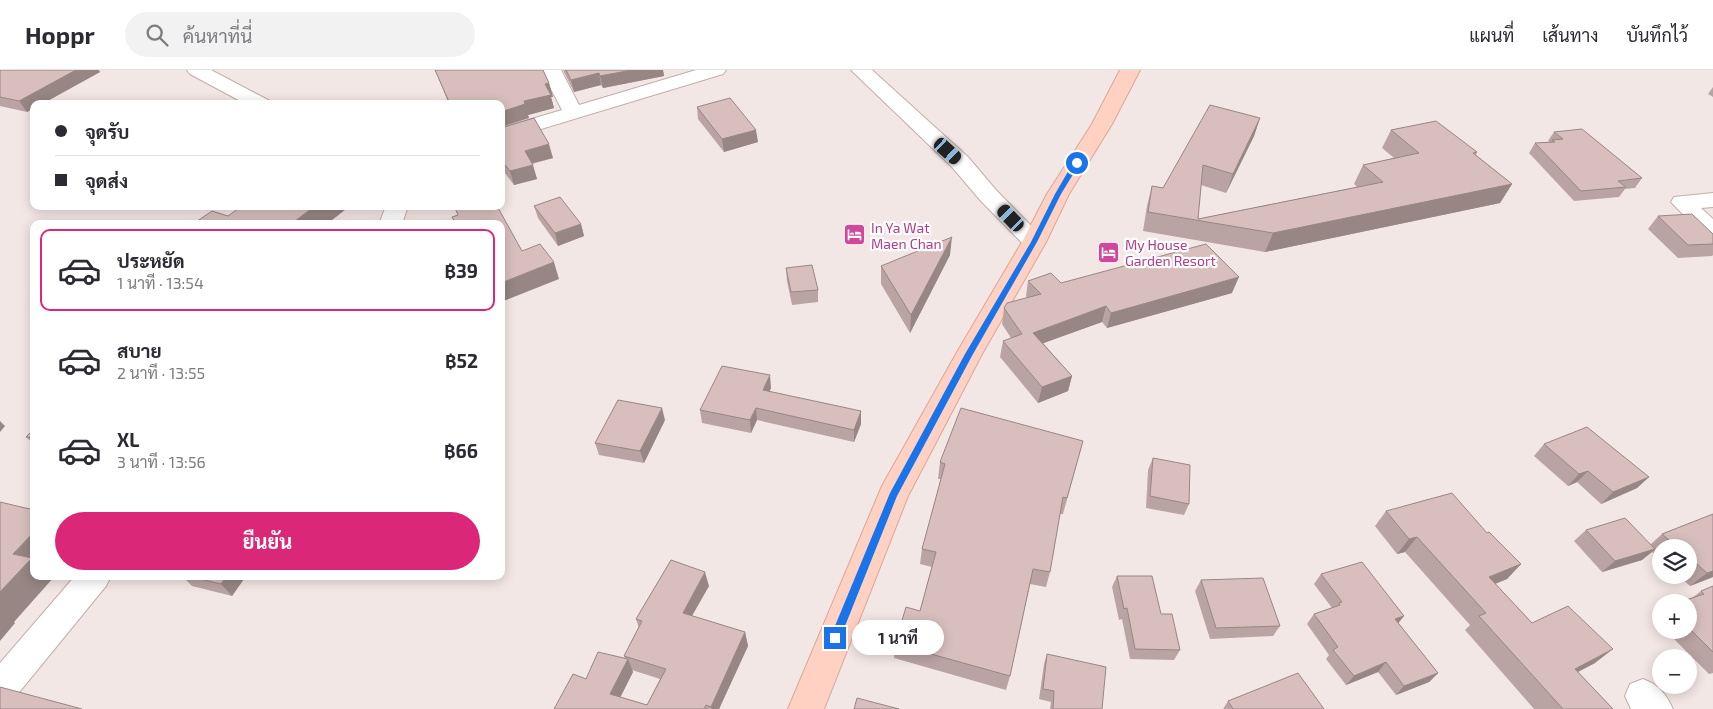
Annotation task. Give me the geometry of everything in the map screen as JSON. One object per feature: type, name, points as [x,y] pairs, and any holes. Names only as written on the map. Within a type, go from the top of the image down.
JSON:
[{"type":"main road","points":[[806,709],[893,495],[969,354],[1034,242],[1058,194],[1102,124],[1130,70]]},
{"type":"street","points":[[197,70],[253,100]]},
{"type":"street","points":[[551,70],[574,112]]},
{"type":"street","points":[[505,134],[716,70]]},
{"type":"street","points":[[861,70],[960,162],[988,195],[1034,242]]},
{"type":"street","points":[[1713,200],[1682,202],[1713,232]]},
{"type":"street","points":[[0,689],[92,580]]},
{"type":"building","points":[[0,70],[76,70],[19,101],[0,97]]},
{"type":"building","points":[[435,70],[543,70],[549,83],[545,84],[551,95],[524,101],[525,104],[505,111],[505,100],[448,100]]},
{"type":"building","points":[[566,70],[632,70],[600,76],[599,73],[571,80]]},
{"type":"building","points":[[730,98],[756,130],[722,139],[697,107]]},
{"type":"building","points":[[1210,105],[1260,118],[1233,174],[1203,165],[1198,219],[1383,182],[1363,165],[1419,153],[1391,130],[1436,121],[1477,152],[1473,153],[1512,184],[1273,233],[1148,212],[1152,186],[1163,188]]},
{"type":"building","points":[[534,118],[549,144],[525,151],[533,165],[510,171],[505,165],[505,127]]},
{"type":"building","points":[[1582,129],[1642,178],[1618,181],[1626,187],[1581,191],[1535,143],[1555,142],[1552,140],[1563,139],[1554,132]]},
{"type":"building","points":[[560,197],[581,224],[555,233],[534,206]]},
{"type":"building","points":[[236,210],[310,210],[296,220],[199,220],[212,211],[228,216]]},
{"type":"building","points":[[456,210],[499,210],[505,220],[454,220],[452,217],[458,215]]},
{"type":"building","points":[[1692,214],[1713,234],[1713,244],[1688,245],[1658,216]]},
{"type":"building","points":[[505,220],[522,251],[540,244],[554,262],[505,281]]},
{"type":"building","points":[[952,237],[911,315],[881,266]]},
{"type":"building","points":[[1206,244],[1239,277],[1111,313],[1106,306],[1033,333],[1072,376],[1042,387],[1003,341],[1022,334],[1004,308],[1007,303],[1041,294],[1028,281],[1051,273],[1061,283]]},
{"type":"building","points":[[812,265],[818,290],[791,292],[786,268]]},
{"type":"building","points":[[722,366],[770,375],[763,390],[861,411],[854,430],[756,408],[750,420],[700,410]]},
{"type":"building","points":[[618,400],[662,408],[640,451],[595,443]]},
{"type":"building","points":[[961,408],[1083,441],[1067,498],[1063,497],[1050,572],[1033,569],[1010,676],[895,644],[906,607],[920,611],[936,552],[922,549],[945,464],[940,462]]},
{"type":"building","points":[[1587,427],[1649,477],[1613,492],[1588,471],[1579,474],[1544,444]]},
{"type":"building","points":[[1153,458],[1190,465],[1189,504],[1150,496]]},
{"type":"building","points":[[1452,493],[1487,533],[1489,532],[1521,564],[1489,577],[1532,623],[1568,606],[1613,649],[1575,669],[1613,709],[1563,709],[1479,616],[1486,613],[1417,537],[1409,539],[1386,511]]},
{"type":"building","points":[[0,502],[30,509],[30,536],[13,554],[30,558],[30,560],[0,592]]},
{"type":"building","points":[[1713,514],[1713,571],[1707,573],[1697,564],[1697,539],[1668,539],[1662,534]]},
{"type":"building","points":[[1625,518],[1652,546],[1652,550],[1615,561],[1586,530]]},
{"type":"building","points":[[671,560],[705,572],[683,613],[745,632],[711,707],[706,705],[704,709],[554,709],[573,674],[586,679],[598,652],[628,659],[610,694],[647,705],[666,669],[624,656],[642,621],[636,619]]},
{"type":"building","points":[[1362,562],[1404,616],[1395,619],[1438,673],[1404,686],[1386,662],[1354,676],[1333,650],[1338,647],[1314,614],[1340,605],[1339,603],[1342,602],[1321,574]]},
{"type":"building","points":[[1117,576],[1152,576],[1161,614],[1172,614],[1180,650],[1135,649],[1127,608],[1124,609]]},
{"type":"building","points":[[1263,578],[1280,626],[1216,628],[1201,580]]},
{"type":"building","points":[[204,580],[224,580],[221,584]]},
{"type":"building","points":[[1713,586],[1713,652],[1697,636],[1697,596],[1704,594],[1701,591]]},
{"type":"building","points":[[1047,654],[1106,667],[1102,709],[1053,709],[1054,691],[1043,689]]},
{"type":"building","points":[[1298,673],[1324,709],[1233,709],[1228,701]]},
{"type":"building","points":[[0,687],[82,709],[0,709]]},
{"type":"building","points":[[857,698],[899,709],[854,709]]},
{"type":"place","name":"In Ya Wat Maen Chan","points":[[855,235]]},
{"type":"place","name":"My House Garden Resort","points":[[1109,252]]},
{"type":"route","points":[[835,638],[893,495],[969,354],[1077,163]]}]
